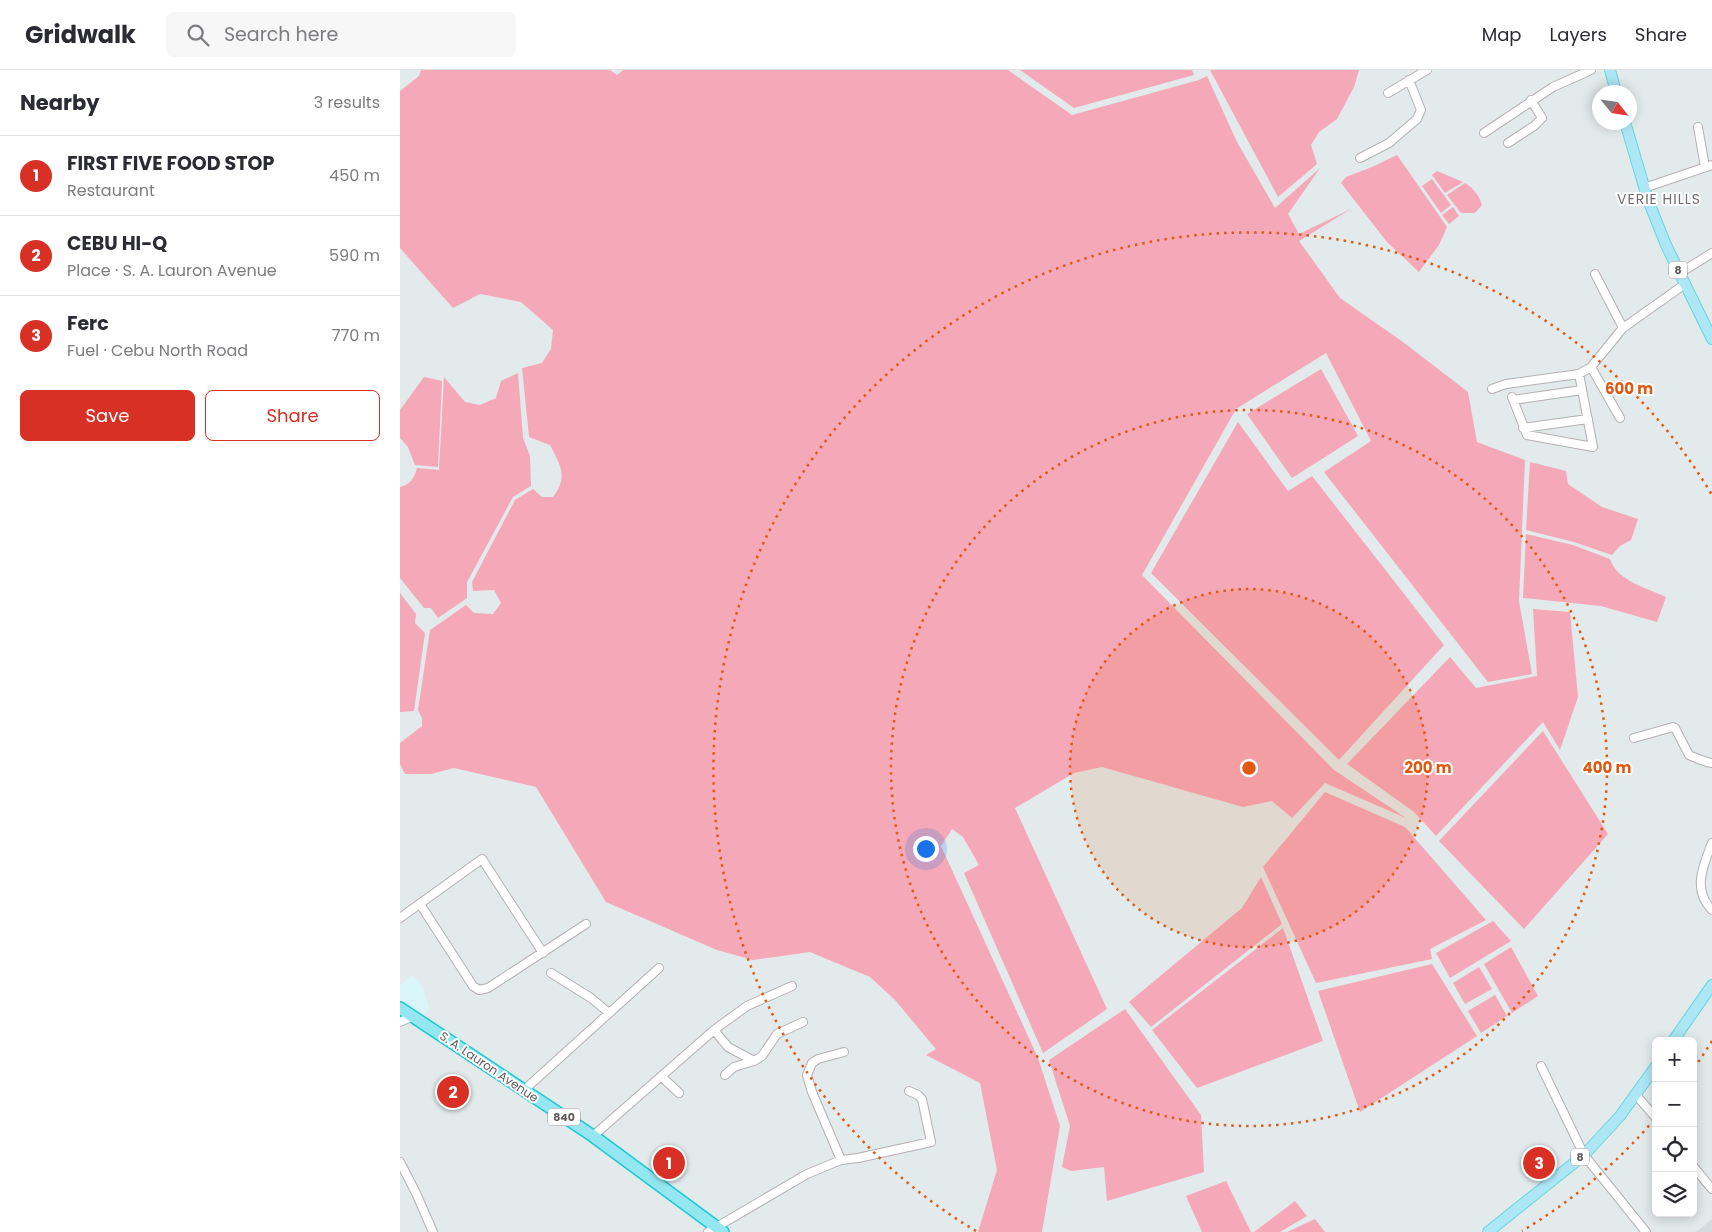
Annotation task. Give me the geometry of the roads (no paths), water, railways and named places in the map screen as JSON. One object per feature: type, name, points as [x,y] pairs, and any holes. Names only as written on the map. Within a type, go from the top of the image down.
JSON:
[{"type":"highway","name":"S. A. Lauron Avenue","points":[[400,1008],[593,1136],[716,1230]]},
{"type":"main road","points":[[1612,70],[1615,85]]},
{"type":"main road","name":"8","points":[[1627,130],[1644,188],[1666,244],[1712,338]]},
{"type":"main road","points":[[1676,1037],[1712,984]]},
{"type":"main road","name":"8","points":[[1488,1232],[1584,1155],[1606,1132],[1652,1072]]},
{"type":"street","points":[[1388,93],[1427,70]]},
{"type":"street","points":[[1484,133],[1553,87],[1591,70]]},
{"type":"street","points":[[1360,158],[1389,143],[1417,119],[1421,110],[1409,80]]},
{"type":"street","points":[[1508,143],[1534,126],[1542,118],[1531,100]]},
{"type":"street","points":[[1644,188],[1708,166],[1698,128]]},
{"type":"street","points":[[1680,273],[1709,255],[1712,245]]},
{"type":"street","points":[[1595,274],[1622,328]]},
{"type":"street","points":[[1492,389],[1506,384],[1579,374],[1591,367],[1622,328],[1685,284]]},
{"type":"street","points":[[1591,367],[1620,418]]},
{"type":"street","points":[[1579,374],[1594,447],[1527,435],[1513,399],[1582,390]]},
{"type":"street","points":[[1523,428],[1588,419]]},
{"type":"street","points":[[1634,738],[1673,727],[1689,755],[1707,763],[1712,763]]},
{"type":"street","points":[[1712,843],[1700,879],[1703,900],[1712,910]]},
{"type":"street","points":[[400,918],[482,860],[543,953]]},
{"type":"street","points":[[420,904],[473,986],[479,990],[488,988],[586,924]]},
{"type":"street","points":[[524,1091],[659,968]]},
{"type":"street","points":[[551,973],[591,998],[609,1013]]},
{"type":"street","points":[[593,1136],[714,1030],[747,1006],[792,986]]},
{"type":"street","points":[[400,1022],[413,1016]]},
{"type":"street","points":[[725,1075],[734,1066],[754,1061],[762,1056],[777,1034],[803,1022]]},
{"type":"street","points":[[714,1030],[728,1047],[754,1061]]},
{"type":"street","points":[[841,1160],[812,1092],[807,1075],[812,1063],[818,1058],[844,1052]]},
{"type":"street","points":[[1540,1066],[1584,1155],[1646,1232]]},
{"type":"street","points":[[662,1077],[678,1093]]},
{"type":"street","points":[[716,1230],[807,1174],[841,1160],[931,1142],[922,1099],[909,1091]]},
{"type":"street","points":[[1636,1095],[1652,1113]]},
{"type":"street","points":[[400,1162],[403,1174],[433,1232]]},
{"type":"street","points":[[1697,1171],[1712,1189]]},
{"type":"place","name":"CEBU HI-Q","points":[[453,1092]]},
{"type":"place","name":"FIRST FIVE FOOD STOP","points":[[669,1163]]},
{"type":"place","name":"Ferc","points":[[1539,1163]]},
{"type":"district","name":"VERIE HILLS","points":[[1659,199]]}]
